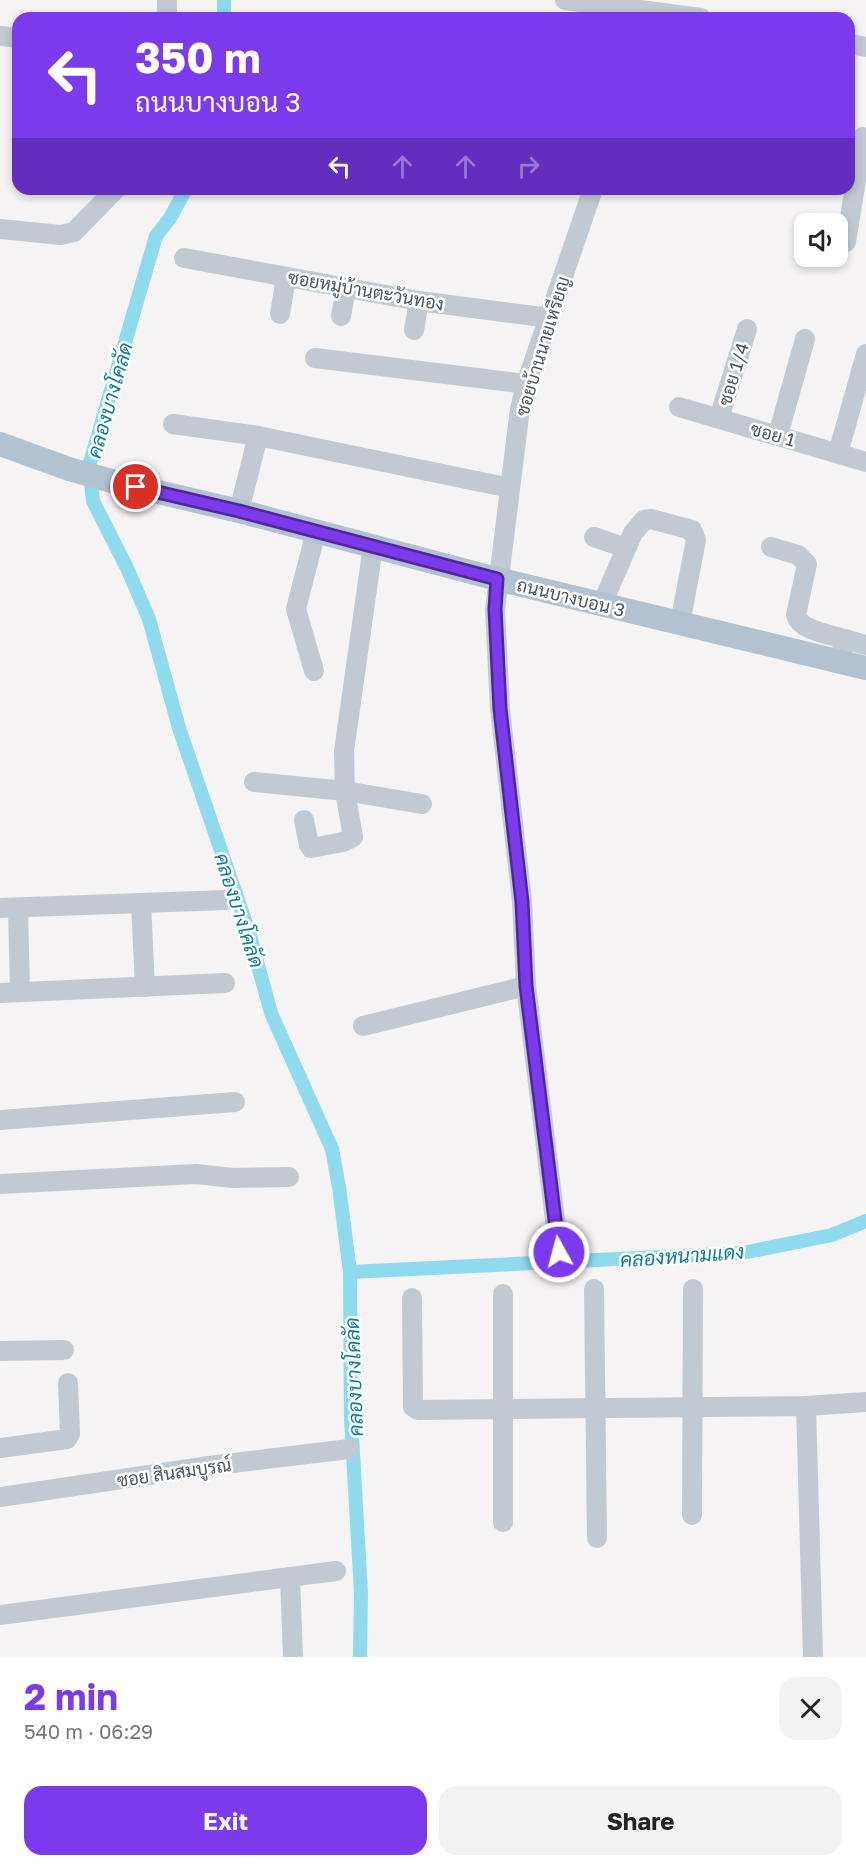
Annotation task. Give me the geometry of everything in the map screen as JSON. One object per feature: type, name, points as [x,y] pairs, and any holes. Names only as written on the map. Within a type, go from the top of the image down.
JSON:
[{"type":"main road","name":"ถนนบางบอน 3","points":[[0,444],[69,469],[115,482],[239,511],[497,579],[680,623],[842,650],[866,668]]},
{"type":"street","points":[[565,0],[659,12]]},
{"type":"street","points":[[855,169],[859,137]]},
{"type":"street","points":[[0,229],[61,235],[74,232],[110,195]]},
{"type":"street","name":"ซอยบ้านนายเหรียญ","points":[[559,1252],[526,986],[522,902],[500,709],[495,609],[520,409],[526,384],[591,195]]},
{"type":"street","points":[[848,226],[852,195]]},
{"type":"street","name":"ซอยหมู่บ้านตะวันทอง","points":[[184,258],[419,300],[549,318]]},
{"type":"street","points":[[280,314],[286,277]]},
{"type":"street","points":[[341,316],[346,288]]},
{"type":"street","points":[[414,330],[419,300]]},
{"type":"street","name":"ซอย 1/4","points":[[719,418],[747,329]]},
{"type":"street","points":[[778,435],[805,339]]},
{"type":"street","points":[[838,453],[866,354]]},
{"type":"street","points":[[315,358],[526,384]]},
{"type":"street","name":"ซอย 1","points":[[679,406],[866,462]]},
{"type":"street","points":[[173,424],[258,436],[510,488]]},
{"type":"street","points":[[239,511],[258,436]]},
{"type":"street","points":[[602,604],[633,533],[644,520],[651,519],[692,530],[695,534],[696,540],[680,623]]},
{"type":"street","points":[[315,670],[296,609],[316,531]]},
{"type":"street","points":[[594,537],[626,548]]},
{"type":"street","points":[[304,820],[311,848],[352,839],[345,791],[344,751],[373,546]]},
{"type":"street","points":[[771,547],[798,555],[807,564],[796,615],[797,621],[842,650],[866,645]]},
{"type":"street","points":[[254,782],[345,791],[422,804]]},
{"type":"street","points":[[20,992],[9,908],[227,900]]},
{"type":"street","points":[[141,903],[145,987]]},
{"type":"street","points":[[0,993],[225,983]]},
{"type":"street","points":[[363,1026],[526,986]]},
{"type":"street","points":[[0,1120],[235,1102]]},
{"type":"street","points":[[0,1184],[195,1174],[233,1178],[289,1177]]},
{"type":"street","points":[[594,1289],[597,1538]]},
{"type":"street","points":[[693,1289],[693,1515]]},
{"type":"street","points":[[502,1294],[503,1522]]},
{"type":"street","points":[[412,1298],[413,1407],[418,1410],[806,1406],[866,1402]]},
{"type":"street","points":[[0,1351],[64,1350]]},
{"type":"street","points":[[0,1448],[67,1439],[70,1434],[68,1383]]},
{"type":"street","points":[[806,1406],[813,1657]]},
{"type":"street","name":"ซอย สินสมบูรณ์","points":[[0,1497],[209,1466],[349,1449]]},
{"type":"street","points":[[0,1615],[336,1571]]},
{"type":"street","points":[[290,1577],[293,1657]]},
{"type":"waterway","name":"คลองบางโคลัด","points":[[224,0],[224,12]]},
{"type":"waterway","name":"คลองบางโคลัด","points":[[183,195],[170,218],[156,236],[89,466],[93,501],[127,568],[149,619],[179,728],[249,932],[271,1013],[332,1149],[350,1272],[351,1419],[361,1593],[360,1657]]},
{"type":"waterway","name":"คลองหนามแดง","points":[[350,1272],[742,1253],[832,1235],[866,1221]]},
{"type":"route","points":[[136,487],[239,511],[497,579],[495,609],[500,709],[522,902],[526,986],[559,1252]]}]
